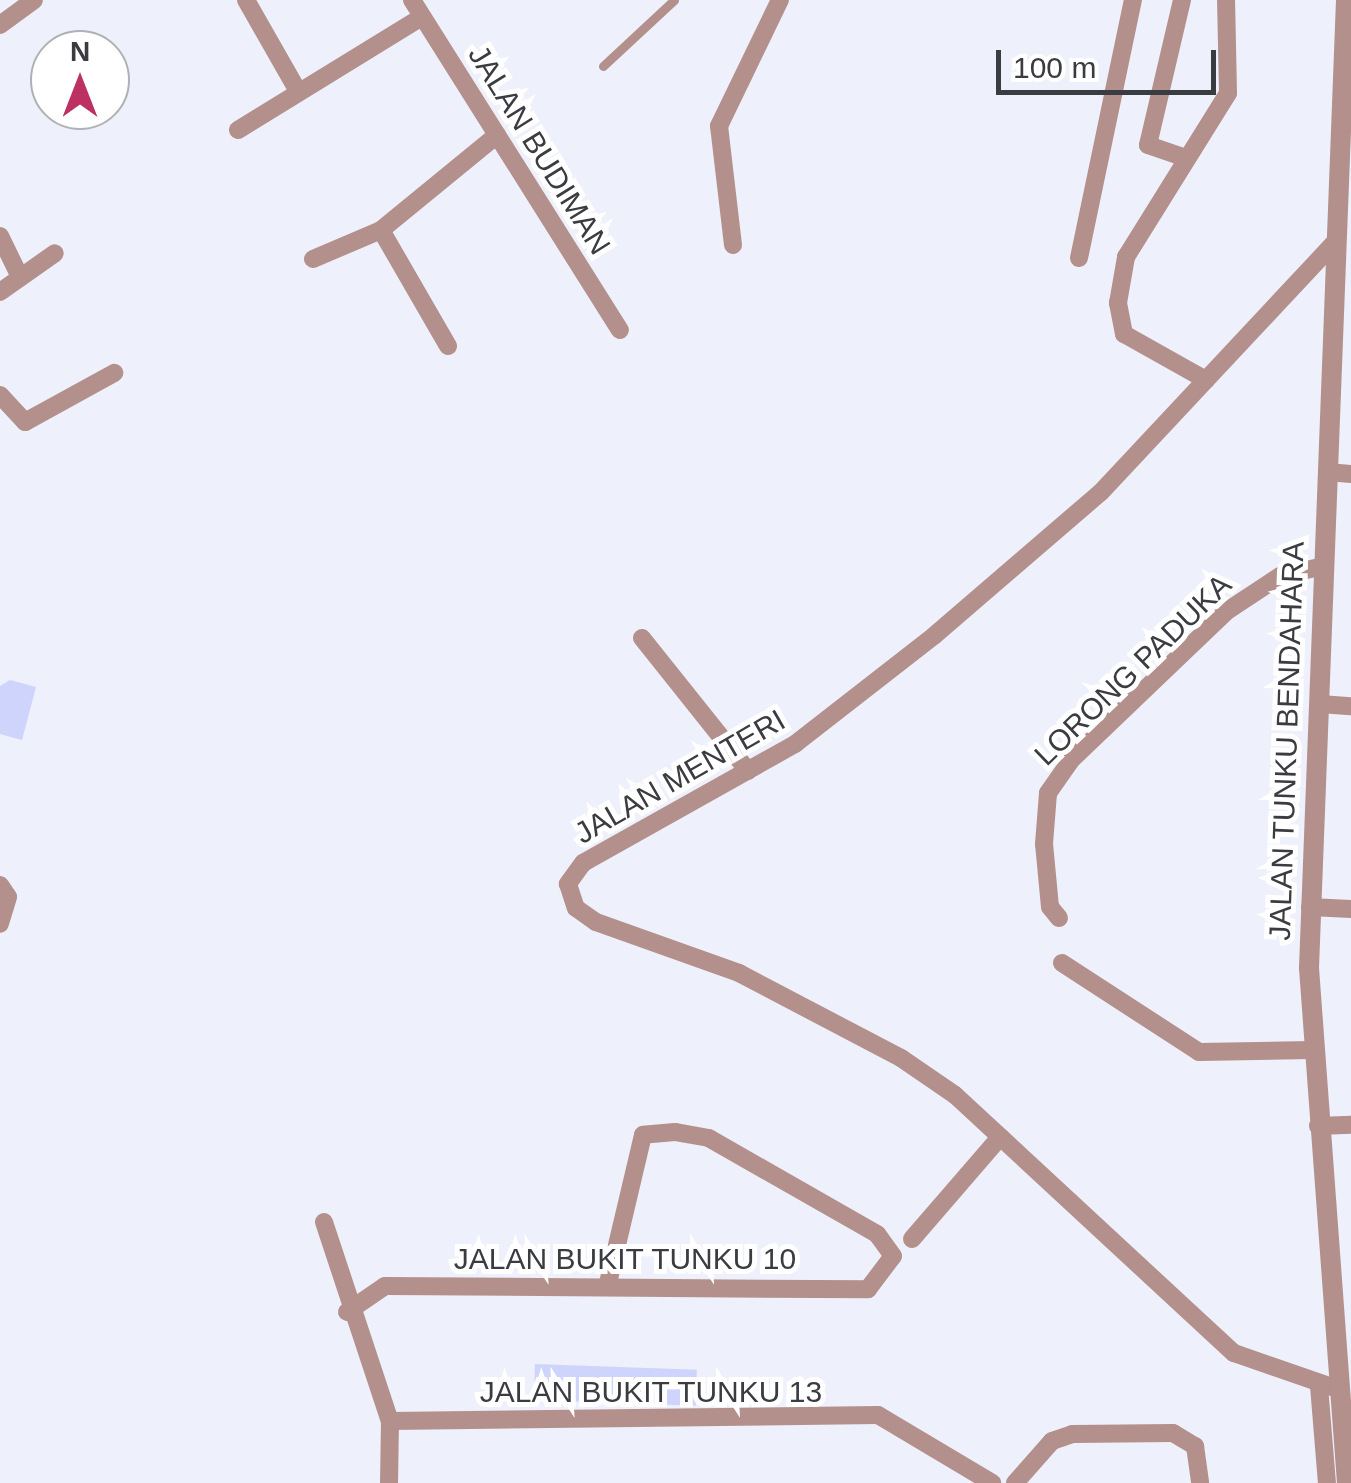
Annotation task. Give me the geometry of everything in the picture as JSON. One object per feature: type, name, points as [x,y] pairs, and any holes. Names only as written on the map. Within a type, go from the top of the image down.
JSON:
[{"type":"street","points":[[0,25],[34,0]]},
{"type":"street","points":[[246,0],[298,91]]},
{"type":"street","points":[[733,244],[719,126],[780,0]]},
{"type":"street","points":[[1078,258],[1133,0]]},
{"type":"street","points":[[1182,0],[1148,145],[1186,158]]},
{"type":"street","points":[[1206,380],[1124,334],[1118,303],[1126,256],[1228,93],[1226,0]]},
{"type":"street","name":"JALAN TUNKU BENDAHARA","points":[[1346,0],[1341,388],[1328,472],[1310,907],[1311,1050],[1330,1388],[1347,1420],[1347,1483]]},
{"type":"street","points":[[238,130],[417,8]]},
{"type":"street","name":"JALAN BUDIMAN","points":[[417,8],[620,330]]},
{"type":"street","points":[[314,259],[381,230],[497,135]]},
{"type":"street","points":[[381,230],[448,346]]},
{"type":"street","name":"JALAN MENTERI","points":[[1330,1388],[1234,1353],[955,1095],[839,1020],[576,908],[568,884],[584,863],[748,771],[980,596],[1101,492],[1342,230]]},
{"type":"street","points":[[0,236],[20,277]]},
{"type":"street","points":[[0,292],[56,253]]},
{"type":"street","points":[[0,395],[25,422],[114,373]]},
{"type":"street","points":[[1328,472],[1351,474]]},
{"type":"street","name":"LORONG PADUKA","points":[[1060,918],[1050,906],[1044,844],[1048,793],[1070,761],[1227,611],[1280,576],[1324,566]]},
{"type":"street","points":[[642,638],[748,771]]},
{"type":"street","points":[[1320,704],[1351,706]]},
{"type":"street","points":[[0,886],[2,923]]},
{"type":"street","points":[[1310,907],[1351,909]]},
{"type":"street","points":[[1062,963],[1199,1052],[1311,1050]]},
{"type":"street","points":[[1318,1126],[1351,1125]]},
{"type":"street","name":"JALAN BUKIT TUNKU 10","points":[[347,1312],[385,1286],[608,1283],[868,1290],[894,1256],[877,1234],[709,1138],[643,1135],[608,1283]]},
{"type":"street","points":[[912,1239],[1000,1136]]},
{"type":"street","points":[[324,1222],[347,1312],[390,1421],[389,1483]]},
{"type":"street","points":[[1327,1483],[1330,1388]]},
{"type":"street","name":"JALAN BUKIT TUNKU 13","points":[[390,1421],[878,1416],[909,1428],[992,1483]]},
{"type":"street","points":[[1015,1483],[1052,1441],[1072,1434],[1173,1432],[1194,1446],[1200,1483]]},
{"type":"lane","points":[[603,66],[674,0]]},
{"type":"building","points":[[10,680],[36,687],[22,740],[0,734],[0,686]]},
{"type":"building","points":[[535,1364],[697,1370],[696,1406],[534,1400]]}]
